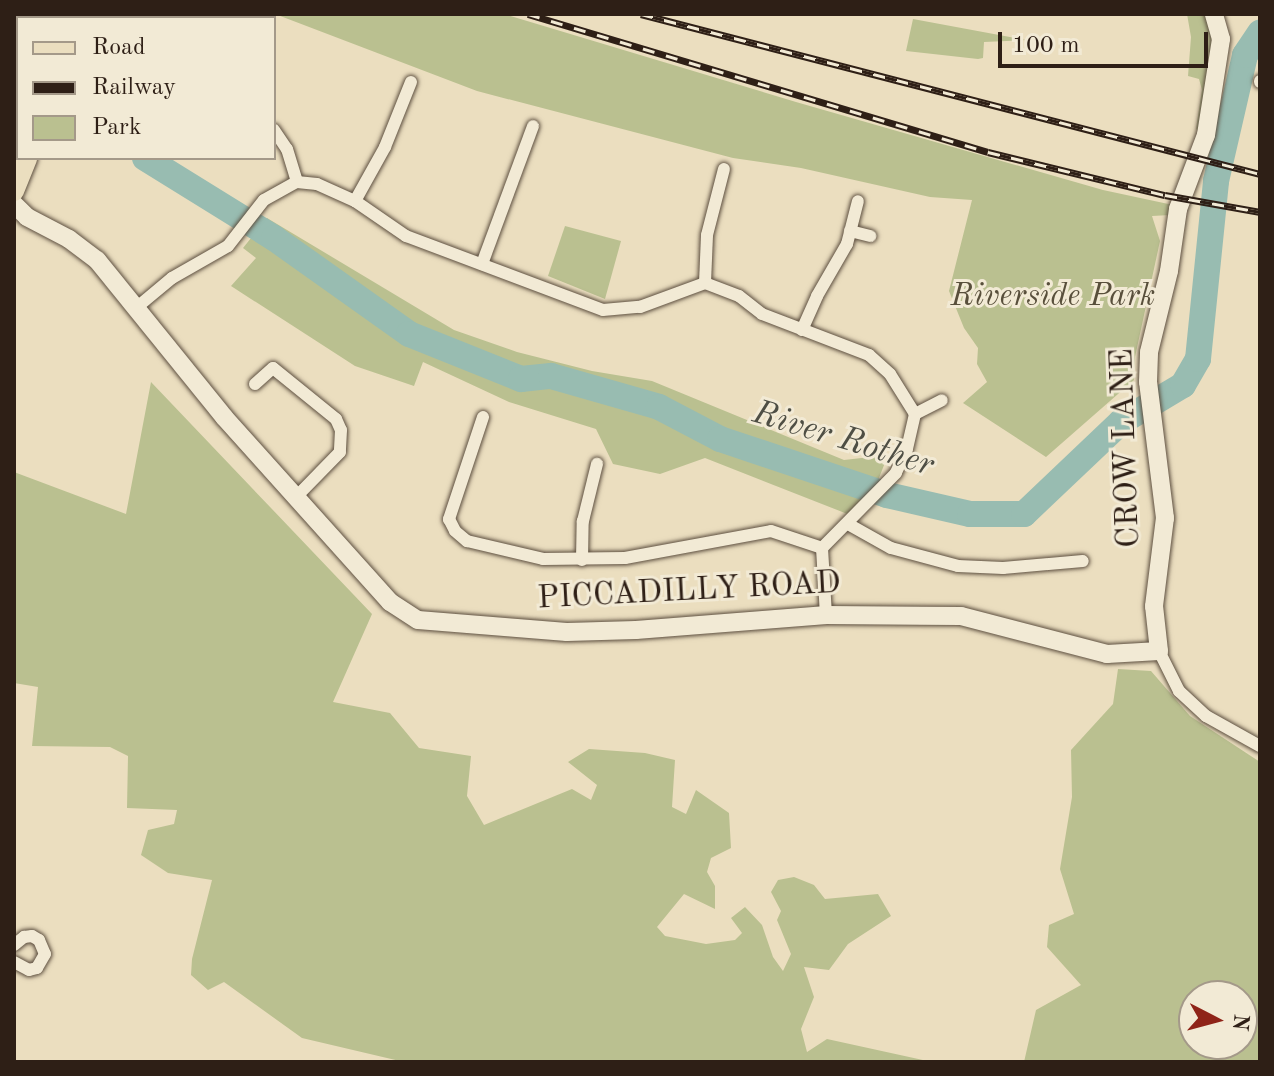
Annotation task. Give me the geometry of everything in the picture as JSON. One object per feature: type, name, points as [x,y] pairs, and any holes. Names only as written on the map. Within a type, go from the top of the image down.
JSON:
[{"type":"main road","points":[[14,191],[26,160]]},
{"type":"street","name":"CROW LANE","points":[[1214,14],[1221,39],[1215,91],[1198,163],[1178,209],[1169,271],[1149,352],[1148,382],[1165,518],[1154,606],[1159,651],[1179,691],[1197,708],[1260,746]]},
{"type":"street","points":[[355,201],[385,147],[411,82]]},
{"type":"street","points":[[482,264],[533,126]]},
{"type":"street","points":[[276,133],[287,149],[297,182]]},
{"type":"street","points":[[705,283],[707,235],[724,169]]},
{"type":"street","points":[[136,308],[172,278],[235,240],[264,200],[297,182],[317,184],[355,201],[406,236],[613,312],[648,305],[705,283],[739,296],[762,314],[869,355],[890,374],[915,414]]},
{"type":"street","points":[[802,330],[850,231],[858,201]]},
{"type":"street","name":"PICCADILLY ROAD","points":[[14,204],[27,217],[69,239],[97,260],[224,417],[390,602],[418,620],[567,632],[636,630],[826,615],[961,616],[1107,654],[1159,651]]},
{"type":"street","points":[[850,231],[870,236]]},
{"type":"street","points":[[255,384],[273,368],[336,419],[341,430],[340,452],[297,496]]},
{"type":"street","points":[[822,548],[896,473],[915,414],[942,400]]},
{"type":"street","points":[[483,417],[453,499],[449,519],[455,531],[467,541],[543,559],[582,560],[625,558],[771,531],[822,548]]},
{"type":"street","points":[[582,560],[583,521],[597,464]]},
{"type":"street","points":[[848,524],[891,548],[958,566],[1003,568],[1083,561]]},
{"type":"street","points":[[822,548],[826,615]]},
{"type":"street","points":[[14,945],[24,937],[32,936],[44,946],[45,954],[37,968],[21,969],[14,962]]},
{"type":"green space","name":"Riverside Park","points":[[275,14],[504,14],[1103,190],[1173,205],[1170,215],[1152,216],[1160,241],[1135,357],[1134,380],[1046,457],[963,403],[987,382],[977,364],[978,348],[964,328],[949,291],[972,200],[930,197],[801,168],[733,158],[477,91]]},
{"type":"green space","points":[[1187,14],[1208,14],[1211,26],[1212,50],[1199,131],[1196,129],[1202,90],[1199,79],[1188,76],[1191,37]]},
{"type":"green space","points":[[913,19],[1026,40],[984,42],[983,58],[978,59],[906,51]]},
{"type":"green space","points":[[267,218],[454,330],[517,352],[592,371],[652,381],[844,460],[888,455],[877,483],[850,515],[705,458],[660,474],[613,464],[596,429],[509,402],[423,362],[414,386],[355,366],[231,286],[256,258],[243,248]]},
{"type":"green space","points":[[565,226],[621,241],[605,299],[548,276]]},
{"type":"green space","points":[[151,382],[372,614],[333,702],[390,713],[419,748],[471,756],[467,796],[484,825],[572,789],[591,800],[597,785],[568,762],[589,749],[645,753],[675,760],[672,807],[686,814],[696,790],[729,813],[731,848],[711,858],[707,872],[715,886],[715,909],[684,894],[657,927],[665,936],[706,944],[735,940],[742,933],[731,918],[745,907],[762,925],[773,957],[783,971],[791,954],[777,920],[781,911],[771,892],[778,880],[794,877],[814,885],[825,899],[878,894],[891,916],[848,944],[829,970],[804,967],[814,997],[801,1029],[807,1052],[827,1039],[932,1062],[404,1062],[302,1038],[224,982],[208,990],[191,975],[192,959],[212,880],[168,873],[141,855],[148,830],[174,824],[177,810],[127,808],[128,756],[110,747],[32,746],[38,687],[14,683],[14,472],[126,514]]},
{"type":"green space","points":[[1118,669],[1151,671],[1190,716],[1260,762],[1260,1062],[1024,1062],[1036,1010],[1081,985],[1047,947],[1049,925],[1074,914],[1060,869],[1072,797],[1071,750],[1113,704]]},
{"type":"waterway","name":"River Rother","points":[[148,160],[274,238],[409,334],[521,379],[551,376],[659,407],[720,439],[887,495],[970,514],[1024,514],[1121,422],[1183,385],[1198,359],[1216,181],[1245,55],[1260,33]]},
{"type":"railway","points":[[528,14],[988,152],[1165,195],[1260,212]]},
{"type":"railway","points":[[641,14],[1260,174]]}]
